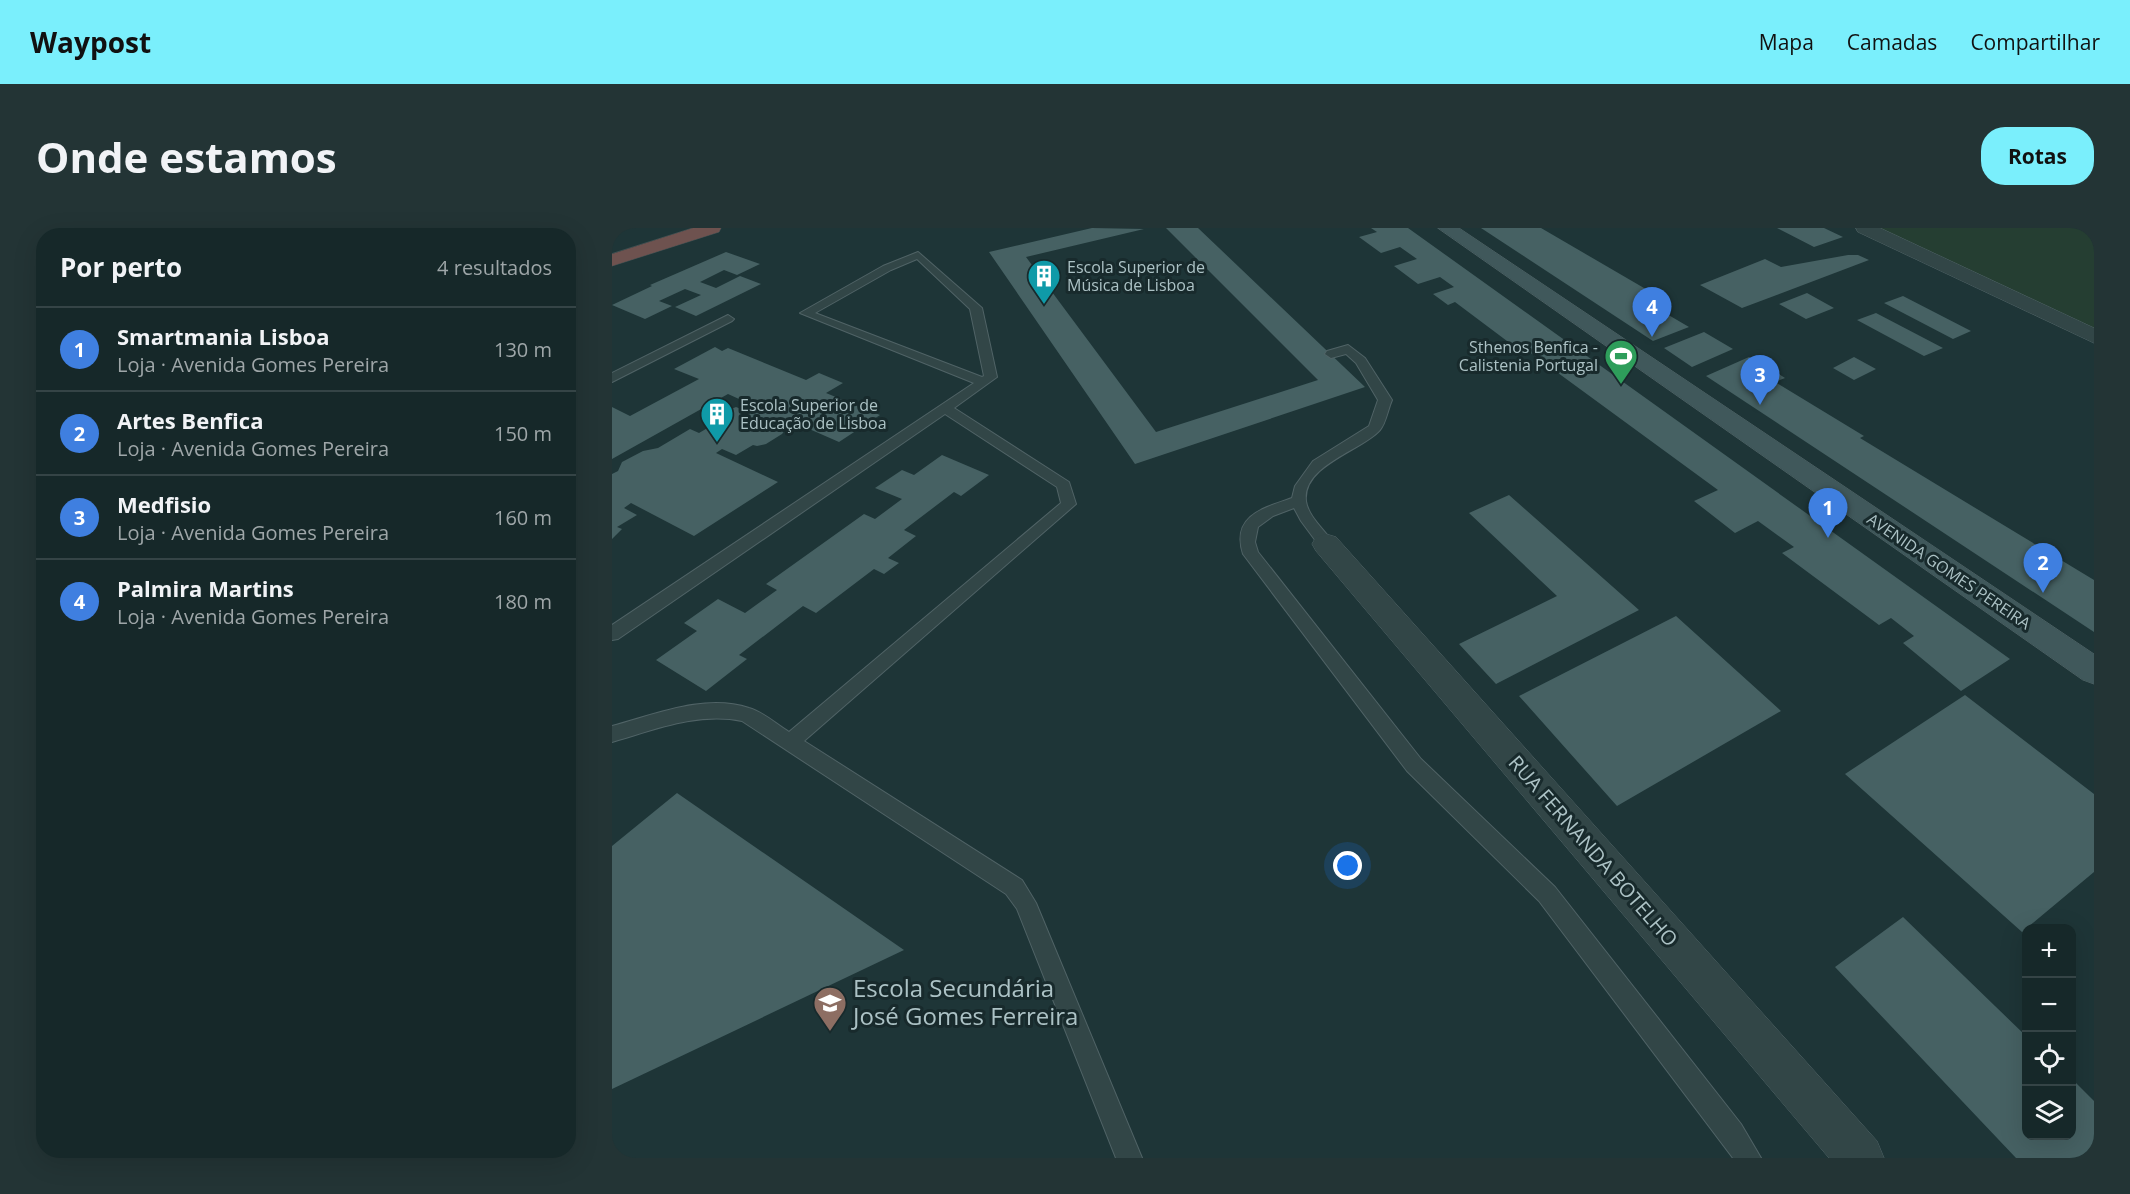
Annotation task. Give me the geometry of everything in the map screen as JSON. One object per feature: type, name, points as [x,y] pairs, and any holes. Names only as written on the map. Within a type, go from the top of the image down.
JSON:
[{"type":"highway","points":[[612,244],[650,228]]},
{"type":"highway","points":[[612,260],[712,228]]},
{"type":"street","name":"AVENIDA GOMES PEREIRA","points":[[1447,228],[2094,670]]},
{"type":"street","points":[[1865,228],[2094,336]]},
{"type":"street","name":"RUA FERNANDA BOTELHO","points":[[1326,544],[1860,1158]]},
{"type":"lane","points":[[612,634],[991,377],[976,308],[918,255],[887,268],[806,313],[983,382]]},
{"type":"lane","points":[[612,378],[728,319]]},
{"type":"lane","points":[[1326,544],[1306,517],[1299,501],[1302,486],[1318,464],[1375,428],[1385,400],[1361,361],[1348,349],[1331,354]]},
{"type":"lane","points":[[791,741],[1069,504],[1064,485],[945,408]]},
{"type":"lane","points":[[1299,501],[1269,511],[1254,521],[1247,531],[1245,543],[1251,554],[1435,790],[1518,862],[1547,894],[1732,1133],[1748,1158]]},
{"type":"lane","points":[[612,734],[686,714],[712,710],[731,710],[746,714],[1014,887],[1025,903],[1129,1158]]},
{"type":"green space","points":[[1879,228],[2094,228],[2094,329]]},
{"type":"building","name":"Escola Superior de Música de Lisboa","points":[[1092,228],[1144,229],[1026,257],[1156,432],[1318,380],[1166,228],[1198,228],[1365,387],[1135,464],[989,252]]},
{"type":"building","points":[[1371,228],[1408,228],[2010,659],[1961,691],[1903,643],[1914,636],[1891,618],[1879,625],[1782,553],[1794,547],[1758,521],[1735,533],[1694,501],[1718,490],[1528,351],[1523,353],[1455,302],[1448,305],[1433,294],[1454,287],[1440,277],[1418,284],[1394,266],[1417,259],[1400,247],[1381,253],[1359,237],[1377,232]]},
{"type":"building","points":[[1481,228],[1541,228],[1656,295],[1649,298],[1654,301],[1648,303],[1689,327],[1653,341]]},
{"type":"building","points":[[1777,228],[1824,228],[1843,237],[1814,247]]},
{"type":"building","points":[[726,252],[760,264],[737,275],[724,270],[700,282],[716,288],[740,276],[761,284],[696,316],[675,307],[701,295],[685,289],[659,301],[672,306],[645,319],[612,305],[652,286],[650,285]]},
{"type":"building","points":[[1858,255],[1869,260],[1742,308],[1700,285],[1765,259],[1781,267]]},
{"type":"building","points":[[1807,293],[1834,308],[1806,319],[1779,304]]},
{"type":"building","points":[[1903,296],[1971,331],[1953,339],[1884,303]]},
{"type":"building","points":[[1876,313],[1943,348],[1924,356],[1857,320]]},
{"type":"building","points":[[1704,332],[1733,349],[1692,367],[1664,348]]},
{"type":"building","name":"Escola Superior de Educação de Lisboa","points":[[715,347],[722,351],[728,348],[806,380],[819,373],[843,383],[826,393],[880,415],[839,442],[791,421],[782,427],[786,429],[782,434],[766,444],[753,445],[736,455],[722,449],[716,453],[778,482],[694,536],[631,503],[624,508],[637,515],[617,527],[622,529],[612,539],[612,474],[618,471],[622,462],[643,451],[658,448],[690,429],[699,433],[711,426],[707,424],[719,414],[736,407],[741,409],[750,404],[728,394],[612,459],[612,407],[630,416],[699,379],[674,369]]},
{"type":"building","points":[[1749,357],[1785,378],[1775,382],[1864,436],[1860,438],[2094,580],[2094,632],[1706,376]]},
{"type":"building","points":[[1854,357],[1876,369],[1854,380],[1833,368]]},
{"type":"building","points":[[942,455],[989,475],[961,496],[954,492],[904,530],[916,536],[888,558],[899,563],[884,574],[874,569],[816,613],[803,606],[739,655],[747,659],[706,691],[656,660],[697,631],[684,623],[718,599],[745,613],[777,590],[766,584],[864,514],[875,519],[902,499],[875,488],[902,470],[914,475]]},
{"type":"building","points":[[1509,495],[1639,610],[1496,684],[1459,644],[1557,596],[1469,513]]},
{"type":"building","points":[[1676,616],[1781,711],[1617,806],[1519,696]]},
{"type":"building","points":[[1965,695],[2094,794],[2094,872],[2032,924],[2022,924],[2022,932],[1845,774]]},
{"type":"building","points":[[677,793],[904,950],[612,1089],[612,846]]},
{"type":"building","points":[[1903,917],[2022,1032],[2022,1140],[2076,1140],[2076,1083],[2094,1101],[2094,1158],[2016,1158],[1835,967]]},
{"type":"place","name":"Escola Superior de Música de Lisboa","points":[[1044,305]]},
{"type":"place","name":"Palmira Martins","points":[[1652,337]]},
{"type":"place","name":"Sthenos Benfica - Calistenia Portugal","points":[[1621,385]]},
{"type":"place","name":"Medfisio","points":[[1760,405]]},
{"type":"place","name":"Escola Superior de Educação de Lisboa","points":[[717,443]]},
{"type":"place","name":"Smartmania Lisboa","points":[[1828,538]]},
{"type":"place","name":"Artes Benfica","points":[[2043,593]]},
{"type":"place","name":"Escola Secundária José Gomes Ferreira","points":[[830,1032]]}]
